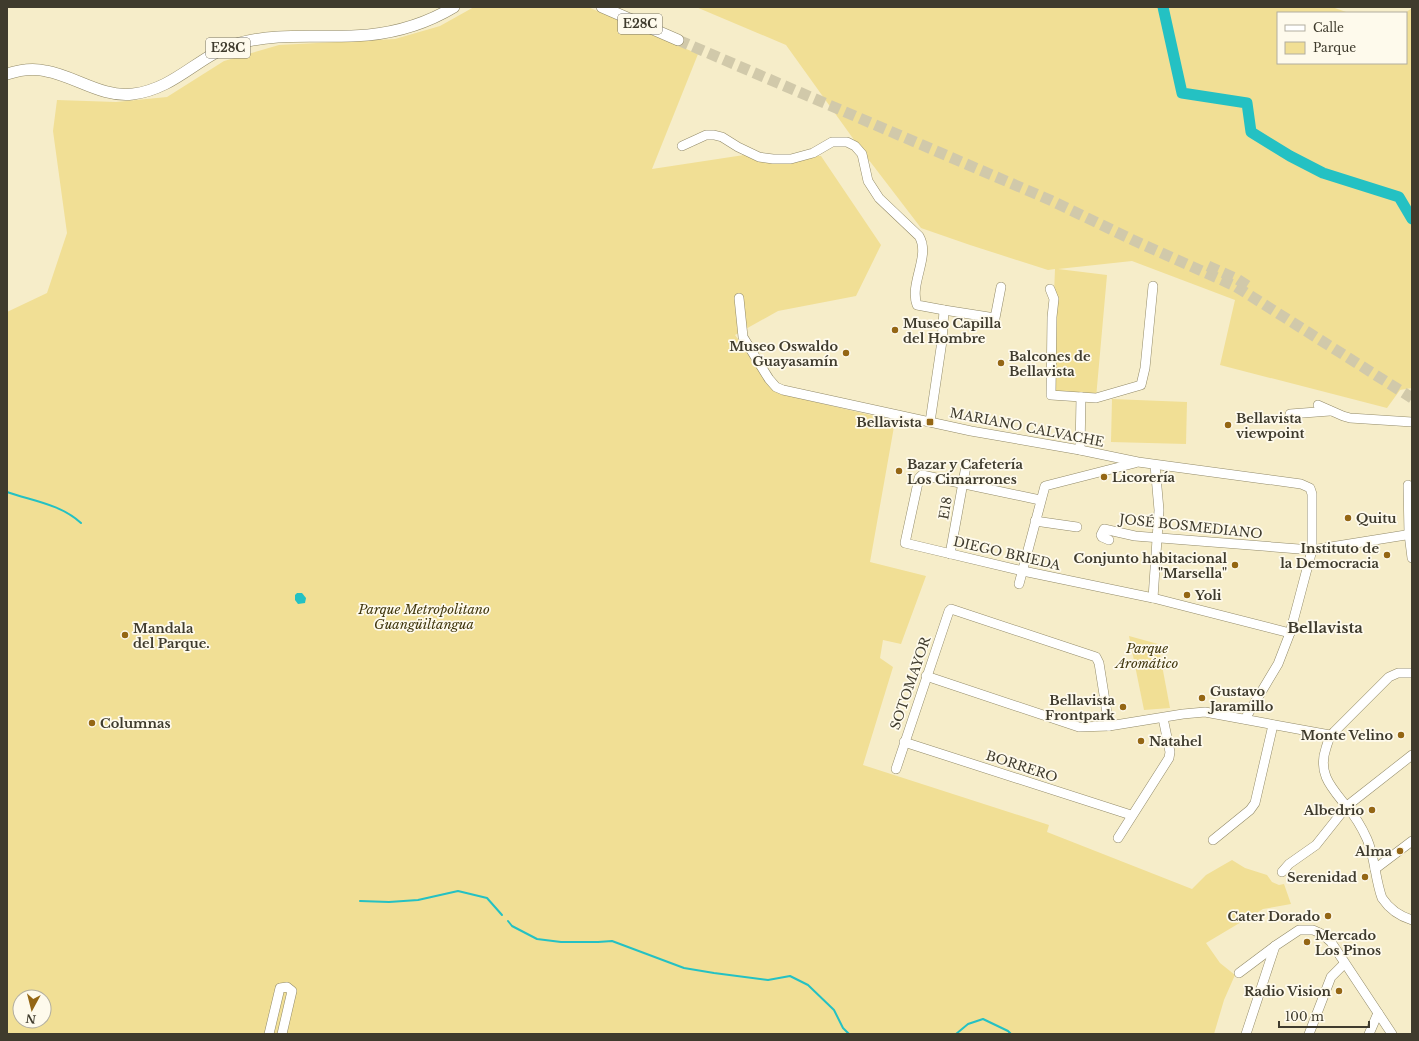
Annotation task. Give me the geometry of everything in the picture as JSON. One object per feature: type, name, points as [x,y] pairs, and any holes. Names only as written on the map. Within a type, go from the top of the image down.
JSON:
[{"type":"main road","name":"E28C","points":[[7,74],[36,70],[46,71],[115,94],[132,94],[160,88],[214,54],[235,45],[284,36],[368,35],[425,21],[454,7]]},
{"type":"main road","name":"E28C","points":[[602,7],[678,38],[612,7]]},
{"type":"street","points":[[682,146],[706,135],[714,134],[758,156],[773,159],[791,159],[813,153],[832,142],[847,142],[855,146],[862,154],[868,181],[879,198],[919,236],[922,241],[923,248],[916,291],[916,304],[995,318],[1001,287]]},
{"type":"street","points":[[1050,289],[1054,299],[1052,317],[1051,395],[1096,398],[1140,385],[1146,353],[1153,286]]},
{"type":"street","name":"MARIANO CALVACHE","points":[[739,298],[743,337],[769,379],[776,387],[783,390],[930,422],[1138,462],[1306,485],[1310,488],[1312,494],[1312,550],[1290,633],[1276,669],[1245,719]]},
{"type":"street","points":[[930,422],[942,340],[944,310]]},
{"type":"street","points":[[1080,450],[1081,397]]},
{"type":"street","points":[[1318,405],[1350,418],[1412,422]]},
{"type":"street","points":[[1290,414],[1331,411]]},
{"type":"street","points":[[1019,584],[1040,500],[1045,486],[1138,462]]},
{"type":"street","points":[[1153,598],[1158,510],[1155,465]]},
{"type":"street","name":"E18","points":[[950,554],[966,466]]},
{"type":"street","name":"DIEGO BRIEDA","points":[[963,483],[923,475],[920,476],[906,543],[1023,571],[1153,598],[1290,633]]},
{"type":"street","points":[[963,483],[1040,500]]},
{"type":"street","points":[[1408,485],[1412,558]]},
{"type":"street","points":[[1035,521],[1077,527]]},
{"type":"street","name":"JOSÉ BOSMEDIANO","points":[[1109,540],[1101,535],[1104,529],[1135,536],[1312,550],[1410,534]]},
{"type":"street","name":"SOTOMAYOR","points":[[896,769],[948,611],[952,609],[1096,657],[1100,663],[1109,726]]},
{"type":"street","points":[[1412,673],[1389,676],[1330,735],[1322,764],[1330,786],[1347,806],[1366,838],[1375,869],[1378,886],[1386,905],[1404,918],[1412,920]]},
{"type":"street","points":[[926,676],[1075,726],[1109,726],[1202,712],[1330,735]]},
{"type":"street","points":[[1118,838],[1169,758],[1170,752],[1163,718]]},
{"type":"street","points":[[1213,840],[1250,810],[1255,803],[1273,725]]},
{"type":"street","name":"BORRERO","points":[[904,742],[1131,816]]},
{"type":"street","points":[[1282,872],[1289,864],[1314,847],[1347,806],[1412,754]]},
{"type":"street","points":[[1375,869],[1412,841]]},
{"type":"street","points":[[1239,973],[1274,946],[1299,930],[1313,930],[1322,934],[1331,942],[1344,964],[1392,1034]]},
{"type":"street","points":[[1246,1034],[1274,946]]},
{"type":"street","points":[[1310,1034],[1330,977],[1344,964]]},
{"type":"street","points":[[269,1034],[280,988],[287,987],[292,990],[282,1034]]},
{"type":"street","points":[[1369,1033],[1378,1013]]},
{"type":"street","points":[[1369,1033],[1386,1025]]},
{"type":"green space","name":"Parque Metropolitano Guangüiltangua","points":[[474,7],[588,7],[698,54],[652,169],[744,155],[821,156],[881,245],[856,296],[778,311],[735,335],[778,393],[895,421],[870,562],[926,576],[901,644],[883,640],[880,658],[893,667],[863,765],[1049,825],[1047,832],[1192,889],[1206,875],[1232,860],[1245,868],[1267,875],[1272,882],[1279,885],[1284,884],[1291,904],[1263,909],[1206,943],[1220,963],[1235,975],[1224,1000],[1214,1034],[7,1034],[7,312],[47,293],[67,233],[53,131],[57,100],[116,102],[167,97],[224,61],[279,45],[395,39],[440,26]]},
{"type":"green space","points":[[696,7],[1332,7],[1346,12],[1277,12],[1277,64],[1407,64],[1406,12],[1412,8],[1412,388],[1400,390],[1387,408],[1220,365],[1235,300],[1132,261],[1058,269],[1107,275],[1096,398],[1050,394],[1055,269],[1048,270],[921,228],[862,151],[786,45]]},
{"type":"green space","points":[[1112,399],[1187,402],[1186,444],[1111,442]]},
{"type":"green space","name":"Parque Aromático","points":[[1129,636],[1158,644],[1170,708],[1144,710]]},
{"type":"water","points":[[297,593],[302,593],[306,598],[305,603],[298,604],[295,600],[295,595]]},
{"type":"waterway","points":[[1163,7],[1182,93],[1247,103],[1251,132],[1290,156],[1323,173],[1399,197],[1412,219]]},
{"type":"waterway","points":[[7,492],[55,507],[64,511],[81,523]]},
{"type":"waterway","points":[[360,901],[389,902],[418,900],[458,891],[487,898],[502,915]]},
{"type":"waterway","points":[[508,921],[512,926],[537,939],[561,942],[612,941],[684,968],[768,980],[790,976],[808,985],[834,1010],[843,1028],[849,1034]]},
{"type":"waterway","points":[[956,1034],[968,1024],[983,1019],[1008,1031],[1011,1034]]},
{"type":"tunnel","points":[[678,40],[1050,200],[1133,240],[1235,286],[1412,398]]},
{"type":"tunnel","points":[[1208,266],[1237,279],[1251,288]]},
{"type":"place","name":"Museo Capilla del Hombre","points":[[895,330]]},
{"type":"place","name":"Museo Oswaldo Guayasamín","points":[[846,353]]},
{"type":"place","name":"Balcones de Bellavista","points":[[1001,363]]},
{"type":"place","name":"Bellavista","points":[[930,422]]},
{"type":"place","name":"Bellavista viewpoint","points":[[1228,425]]},
{"type":"place","name":"Bazar y Cafetería Los Cimarrones","points":[[899,471]]},
{"type":"place","name":"Licorería","points":[[1104,477]]},
{"type":"place","name":"Quitu","points":[[1348,518]]},
{"type":"place","name":"Instituto de la Democracia","points":[[1387,555]]},
{"type":"place","name":"Conjunto habitacional \"Marsella\"","points":[[1235,565]]},
{"type":"place","name":"Yoli","points":[[1187,595]]},
{"type":"place","name":"Mandala del Parque.","points":[[125,635]]},
{"type":"place","name":"Gustavo Jaramillo","points":[[1202,698]]},
{"type":"place","name":"Bellavista Frontpark","points":[[1123,707]]},
{"type":"place","name":"Columnas","points":[[92,723]]},
{"type":"place","name":"Monte Velino","points":[[1401,735]]},
{"type":"place","name":"Natahel","points":[[1141,741]]},
{"type":"place","name":"Albedrio","points":[[1372,810]]},
{"type":"place","name":"Alma","points":[[1400,851]]},
{"type":"place","name":"Serenidad","points":[[1365,877]]},
{"type":"place","name":"Cater Dorado","points":[[1328,916]]},
{"type":"place","name":"Mercado Los Pinos","points":[[1307,942]]},
{"type":"place","name":"Radio Vision","points":[[1339,991]]},
{"type":"district","name":"Bellavista","points":[[1325,628]]}]
